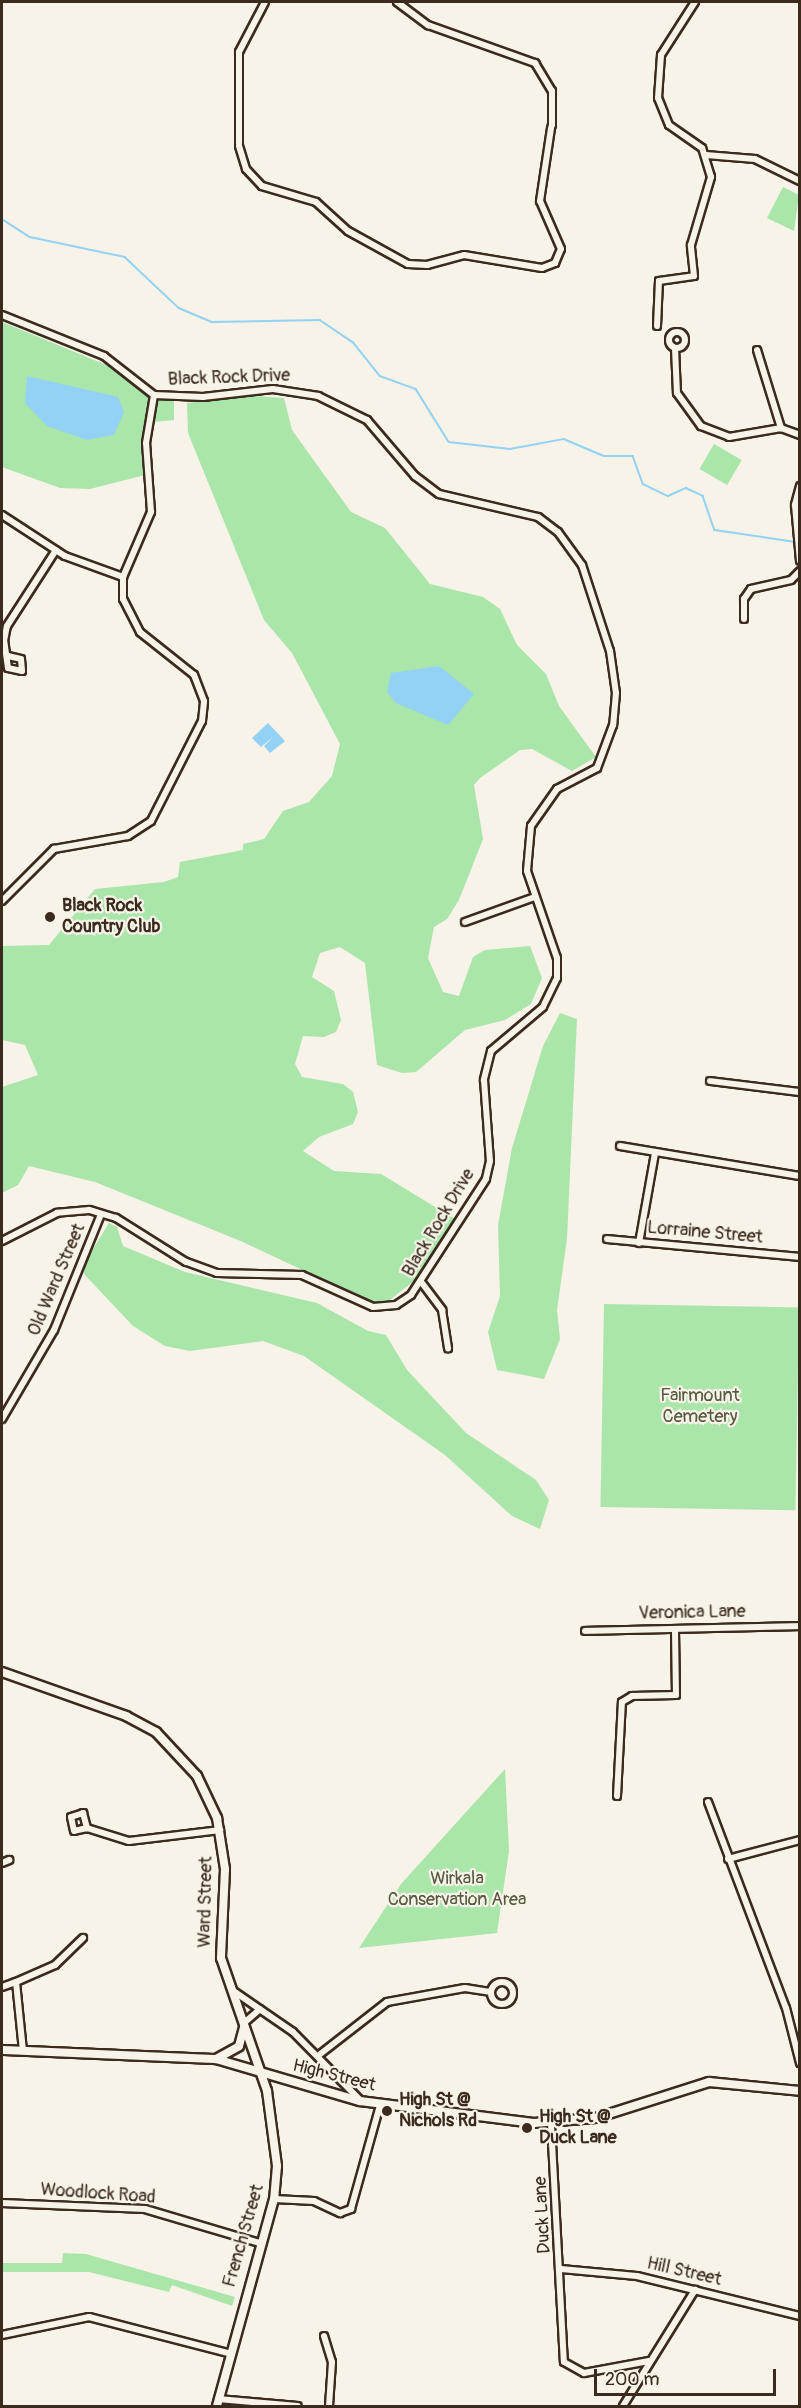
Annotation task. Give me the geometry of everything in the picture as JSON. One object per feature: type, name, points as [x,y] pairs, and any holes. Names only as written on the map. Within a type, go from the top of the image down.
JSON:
[{"type":"street","points":[[265,2],[239,52],[239,145],[246,169],[262,186],[316,202],[348,231],[408,264],[427,266],[464,255],[542,268],[555,263],[561,249],[540,201],[552,127],[552,91],[535,63],[428,26],[397,2]]},
{"type":"street","points":[[695,2],[661,55],[658,98],[669,125],[706,155],[755,159],[800,181]]},
{"type":"street","points":[[657,326],[659,281],[694,276],[692,242],[711,177],[706,155]]},
{"type":"street","name":"Black Rock Drive","points":[[2,315],[104,357],[154,394],[203,397],[273,389],[318,396],[366,420],[415,476],[439,494],[522,510],[549,524],[571,547],[610,651],[615,706],[597,768],[557,789],[536,815],[526,856],[535,897],[557,958],[555,986],[543,1007],[491,1050],[484,1080],[490,1161],[486,1179],[422,1283],[396,1305],[373,1307],[302,1275],[217,1273],[101,1214],[57,1213],[2,1241]]},
{"type":"street","points":[[675,348],[677,393],[700,426],[729,437],[781,428],[800,435]]},
{"type":"street","points":[[757,350],[781,428]]},
{"type":"street","points":[[2,902],[60,846],[128,836],[151,821],[202,721],[204,701],[197,680],[133,625],[124,605],[123,577],[151,512],[146,443],[154,394]]},
{"type":"street","points":[[800,486],[795,505],[800,561]]},
{"type":"street","points":[[2,515],[56,550],[123,577]]},
{"type":"street","points":[[8,656],[5,635],[10,618],[56,550]]},
{"type":"street","points":[[744,620],[744,599],[752,588],[791,580],[800,571]]},
{"type":"street","points":[[465,922],[535,897]]},
{"type":"street","points":[[710,1081],[799,1090]]},
{"type":"street","points":[[620,1146],[800,1176]]},
{"type":"street","points":[[639,1243],[655,1153]]},
{"type":"street","name":"Old Ward Street","points":[[2,1419],[54,1330],[101,1214]]},
{"type":"street","name":"Lorraine Street","points":[[607,1239],[800,1257]]},
{"type":"street","points":[[422,1283],[442,1310],[448,1349]]},
{"type":"street","name":"Veronica Lane","points":[[585,1631],[800,1626]]},
{"type":"street","points":[[617,1796],[622,1702],[632,1696],[676,1695],[675,1629]]},
{"type":"street","name":"Ward Street","points":[[2,1672],[126,1716],[156,1732],[197,1776],[220,1830],[225,1869],[220,1946],[230,1988],[261,2073]]},
{"type":"street","points":[[708,1802],[786,2008],[800,2062]]},
{"type":"street","points":[[87,1828],[129,1841],[220,1830]]},
{"type":"street","points":[[729,1859],[800,1840]]},
{"type":"street","points":[[2,1987],[55,1965],[82,1938]]},
{"type":"street","points":[[16,1982],[23,2051]]},
{"type":"street","points":[[230,1988],[319,2055],[360,2101]]},
{"type":"street","points":[[319,2055],[387,2002],[465,1988],[490,1992]]},
{"type":"street","points":[[216,2059],[241,2043],[244,2024],[260,2009]]},
{"type":"street","name":"High Street","points":[[2,2050],[216,2059],[360,2101],[551,2124],[596,2118],[709,2082],[800,2091]]},
{"type":"street","name":"French Street","points":[[217,2402],[228,2353],[274,2199],[277,2154],[261,2073]]},
{"type":"street","points":[[274,2199],[314,2201],[340,2213],[351,2209],[380,2104]]},
{"type":"street","name":"Duck Lane","points":[[551,2124],[566,2366],[584,2373],[648,2361]]},
{"type":"street","name":"Woodlock Road","points":[[2,2203],[145,2209],[260,2243]]},
{"type":"street","name":"Hill Street","points":[[561,2269],[618,2273],[800,2316]]},
{"type":"street","points":[[623,2406],[648,2361],[695,2290]]},
{"type":"street","points":[[2,2335],[89,2317],[228,2353]]},
{"type":"street","points":[[324,2336],[332,2362],[329,2406]]},
{"type":"street","points":[[217,2402],[298,2406]]},
{"type":"green space","points":[[783,187],[799,195],[794,231],[767,218]]},
{"type":"green space","points":[[2,322],[121,371],[149,396],[174,399],[174,420],[144,423],[145,475],[90,489],[60,488],[2,467]]},
{"type":"green space","name":"Black Rock Country Club","points":[[253,396],[284,398],[292,430],[351,512],[385,528],[430,584],[483,597],[500,609],[517,645],[546,674],[559,706],[596,757],[572,771],[532,749],[520,750],[480,778],[474,785],[483,839],[459,900],[447,919],[434,927],[428,958],[443,992],[459,996],[473,957],[485,950],[530,946],[542,978],[531,1004],[505,1020],[465,1030],[416,1072],[402,1073],[377,1065],[365,963],[340,947],[320,953],[312,977],[334,991],[341,1020],[336,1032],[324,1037],[303,1036],[295,1064],[302,1077],[343,1084],[353,1092],[358,1112],[353,1124],[319,1137],[303,1151],[334,1171],[381,1174],[455,1219],[419,1277],[386,1303],[366,1300],[243,1242],[95,1182],[29,1166],[18,1185],[2,1193],[2,1087],[38,1075],[25,1045],[2,1040],[2,946],[49,945],[95,889],[164,882],[178,877],[180,862],[243,850],[243,844],[264,839],[283,811],[309,802],[332,776],[340,744],[292,653],[264,620],[188,433],[187,403]]},
{"type":"green space","points":[[714,444],[742,460],[727,485],[700,469]]},
{"type":"green space","points":[[560,1013],[577,1019],[567,1239],[557,1310],[560,1339],[544,1379],[497,1370],[488,1332],[500,1296],[498,1225],[512,1148],[543,1046]]},
{"type":"green space","points":[[109,1223],[117,1227],[123,1246],[185,1272],[317,1303],[368,1331],[386,1335],[407,1370],[466,1433],[536,1480],[549,1500],[540,1529],[512,1516],[445,1455],[304,1356],[263,1341],[190,1351],[165,1346],[133,1326],[84,1274],[85,1262]]},
{"type":"green space","name":"Fairmount Cemetery","points":[[604,1304],[799,1307],[795,1510],[600,1507]]},
{"type":"green space","name":"Wirkala Conservation Area","points":[[505,1769],[509,1851],[497,1933],[359,1948],[401,1884]]},
{"type":"green space","points":[[63,2253],[86,2254],[235,2297],[232,2306],[172,2285],[169,2292],[89,2272],[2,2272],[2,2263],[62,2263]]},
{"type":"water","points":[[27,376],[118,397],[124,412],[114,435],[87,440],[47,426],[25,403]]},
{"type":"water","points":[[439,666],[474,694],[448,725],[396,703],[387,692],[391,673]]},
{"type":"water","points":[[268,723],[285,741],[270,753],[264,746],[273,737],[261,747],[252,738]]},
{"type":"waterway","points":[[2,219],[30,237],[125,257],[179,308],[212,322],[320,320],[353,342],[380,376],[416,389],[449,442],[510,449],[564,439],[604,456],[633,456],[643,484],[668,496],[686,488],[703,496],[715,530],[795,542]]},
{"type":"place","name":"Black Rock Country Club","points":[[50,917]]},
{"type":"place","name":"High St @ Nichols Rd","points":[[387,2111]]},
{"type":"place","name":"High St @ Duck Lane","points":[[527,2128]]}]
